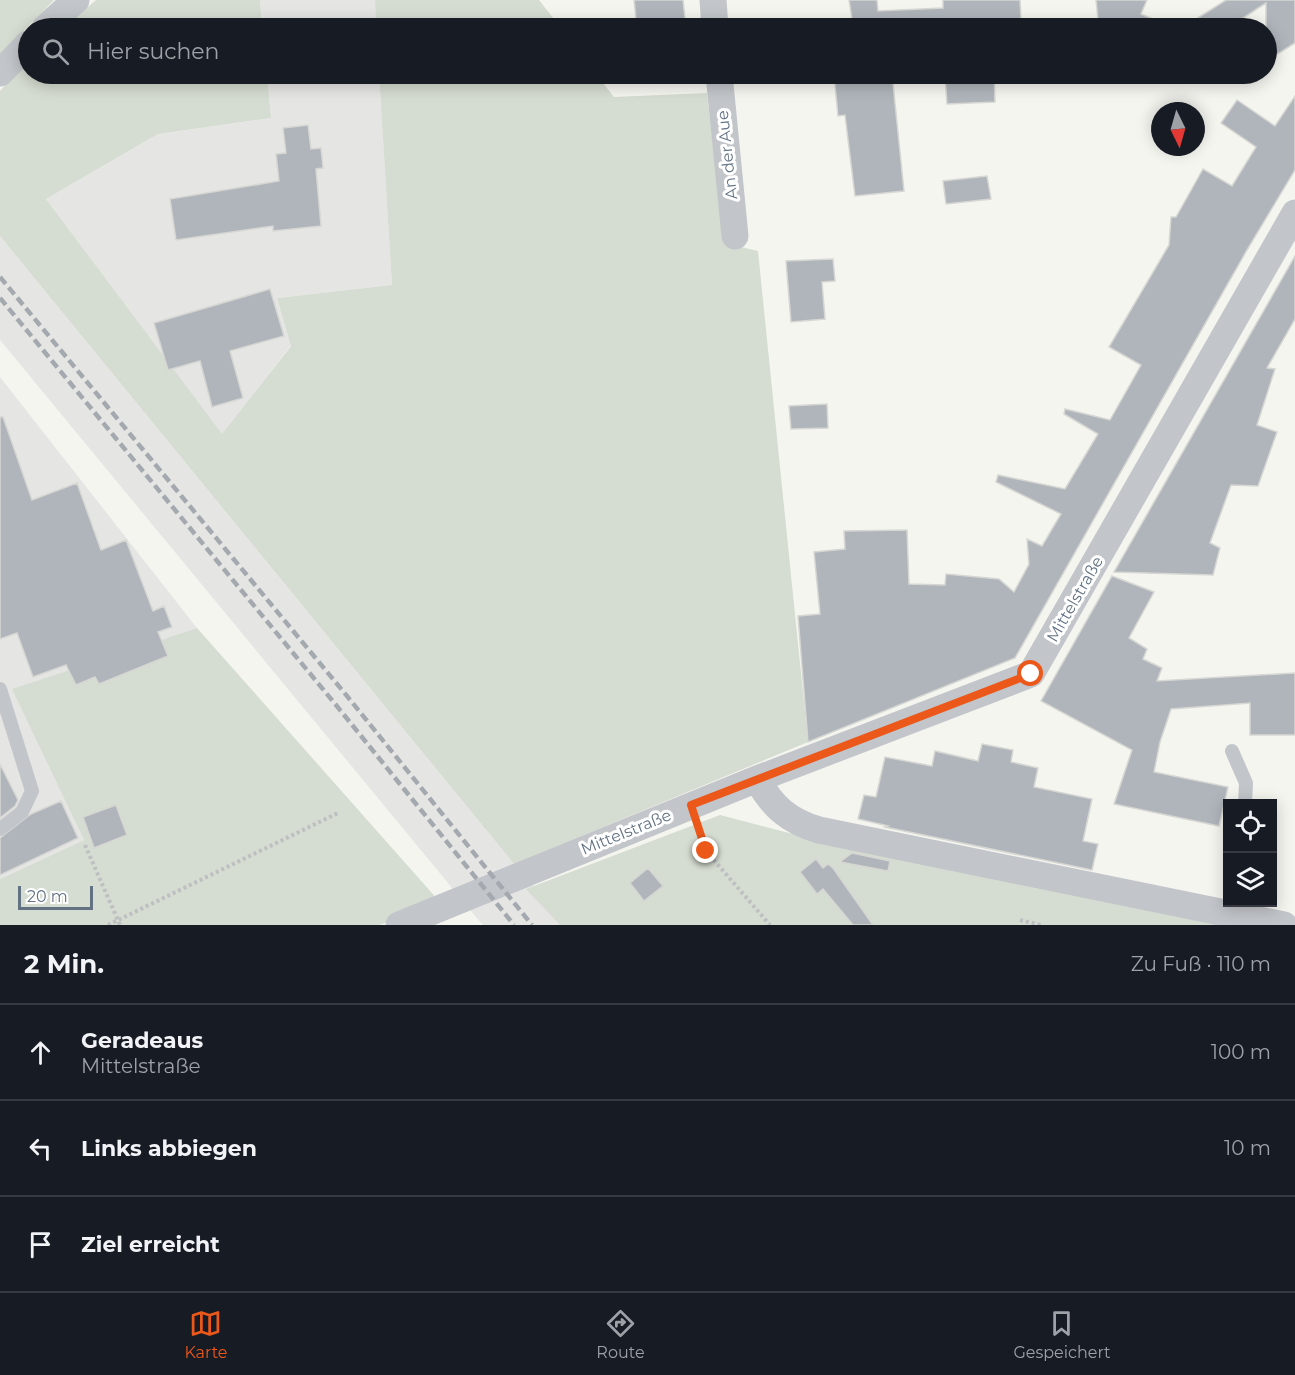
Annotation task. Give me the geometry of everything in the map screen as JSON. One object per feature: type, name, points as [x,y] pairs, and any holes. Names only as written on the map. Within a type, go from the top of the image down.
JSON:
[{"type":"street","points":[[56,18],[75,0]]},
{"type":"street","points":[[713,0],[714,18]]},
{"type":"street","points":[[0,73],[18,55]]},
{"type":"street","name":"An der Aue","points":[[720,84],[735,236]]},
{"type":"street","name":"Mittelstraße","points":[[399,925],[691,805],[1031,674],[1295,213]]},
{"type":"street","points":[[757,779],[769,801],[781,813],[819,830],[1228,908],[1284,925]]},
{"type":"lane","points":[[0,689],[32,791],[22,812],[0,829]]},
{"type":"lane","points":[[1232,751],[1246,783],[1245,799]]},
{"type":"path","points":[[691,805],[706,851],[770,925]]},
{"type":"path","points":[[108,925],[119,923],[340,812]]},
{"type":"path","points":[[85,845],[119,923]]},
{"type":"path","points":[[1020,920],[1041,925]]},
{"type":"shaded area","points":[[0,0],[54,0],[36,18],[18,18],[18,37],[0,55]]},
{"type":"shaded area","points":[[96,0],[260,0],[261,18],[75,18]]},
{"type":"shaded area","points":[[260,0],[375,0],[376,18],[261,18]]},
{"type":"shaded area","points":[[375,0],[539,0],[553,18],[376,18]]},
{"type":"shaded area","points":[[18,70],[18,84],[268,84],[271,118],[158,134],[46,199],[222,434],[291,346],[277,298],[392,285],[380,84],[604,84],[614,97],[707,93],[724,243],[758,251],[808,742],[514,864],[0,236],[0,91]]},
{"type":"shaded area","points":[[268,84],[380,84],[392,285],[277,298],[291,345],[222,435],[46,199],[158,134],[271,118]]},
{"type":"shaded area","points":[[0,236],[514,864],[569,925],[483,925],[476,917],[0,340]]},
{"type":"shaded area","points":[[0,377],[197,628],[13,689],[84,840],[0,879]]},
{"type":"shaded area","points":[[197,628],[439,901],[380,925],[0,925],[0,879],[84,840],[12,689]]},
{"type":"shaded area","points":[[720,815],[847,848],[1229,925],[560,925],[526,889]]},
{"type":"building","points":[[634,0],[683,0],[685,18],[636,18]]},
{"type":"building","points":[[849,0],[877,0],[878,11],[943,8],[943,0],[1020,0],[1021,18],[852,18]]},
{"type":"building","points":[[1096,0],[1147,0],[1141,14],[1150,18],[1098,18]]},
{"type":"building","points":[[1226,0],[1295,0],[1295,43],[1277,54],[1277,18],[1266,18],[1266,3],[1243,18],[1198,18]]},
{"type":"building","points":[[835,84],[893,84],[904,191],[855,196],[845,115],[838,116]]},
{"type":"building","points":[[946,84],[994,84],[995,102],[947,104]]},
{"type":"building","points":[[1295,96],[1295,170],[1247,250],[1015,658],[808,742],[798,616],[820,614],[814,552],[845,549],[844,531],[907,530],[909,584],[945,585],[946,574],[999,579],[1014,592],[1029,564],[1027,539],[1042,546],[1061,514],[996,482],[998,475],[1065,489],[1098,434],[1064,414],[1065,409],[1110,420],[1141,365],[1109,347],[1169,245],[1171,217],[1176,217],[1203,169],[1232,186],[1256,147],[1221,123],[1237,100],[1275,126]]},
{"type":"building","points":[[308,125],[311,149],[321,148],[323,168],[316,169],[321,226],[273,231],[273,226],[176,240],[170,199],[279,181],[276,154],[286,153],[283,128]]},
{"type":"building","points":[[987,176],[991,199],[946,204],[943,181]]},
{"type":"building","points":[[1295,256],[1295,319],[1267,368],[1275,369],[1257,425],[1277,432],[1258,486],[1231,485],[1210,543],[1220,548],[1213,575],[1114,572]]},
{"type":"building","points":[[833,259],[835,281],[822,282],[825,319],[791,322],[786,261]]},
{"type":"building","points":[[270,289],[284,336],[230,351],[243,398],[212,407],[200,361],[168,370],[154,323]]},
{"type":"building","points":[[827,404],[828,428],[791,429],[789,406]]},
{"type":"building","points":[[0,417],[3,417],[32,500],[77,483],[101,550],[126,540],[153,611],[164,606],[172,627],[158,632],[168,656],[99,684],[95,677],[76,685],[66,665],[33,677],[17,633],[0,639]]},
{"type":"building","points":[[1112,576],[1154,592],[1129,638],[1147,649],[1143,659],[1162,668],[1157,681],[1295,673],[1295,735],[1250,735],[1250,703],[1171,709],[1160,742],[1154,772],[1228,787],[1225,799],[1223,799],[1219,826],[1114,804],[1132,750],[1041,701]]},
{"type":"building","points":[[982,744],[1013,750],[1011,762],[1038,768],[1034,787],[1092,799],[1083,841],[1098,844],[1092,870],[885,827],[888,826],[858,819],[864,795],[876,797],[885,757],[932,766],[935,751],[978,761]]},
{"type":"building","points":[[0,764],[18,800],[15,806],[0,818]]},
{"type":"building","points":[[61,801],[78,838],[0,875],[0,838],[31,814]]},
{"type":"building","points":[[116,805],[127,835],[94,848],[83,817]]},
{"type":"building","points":[[852,853],[890,861],[888,871],[840,862]]},
{"type":"building","points":[[816,859],[823,868],[828,864],[833,868],[873,925],[853,925],[823,889],[817,894],[800,872]]},
{"type":"building","points":[[648,868],[663,886],[644,901],[630,883]]},
{"type":"railway","points":[[0,277],[347,696],[532,925]]},
{"type":"railway","points":[[0,298],[336,705],[514,925]]},
{"type":"route","points":[[706,851],[691,805],[1031,674]]}]
